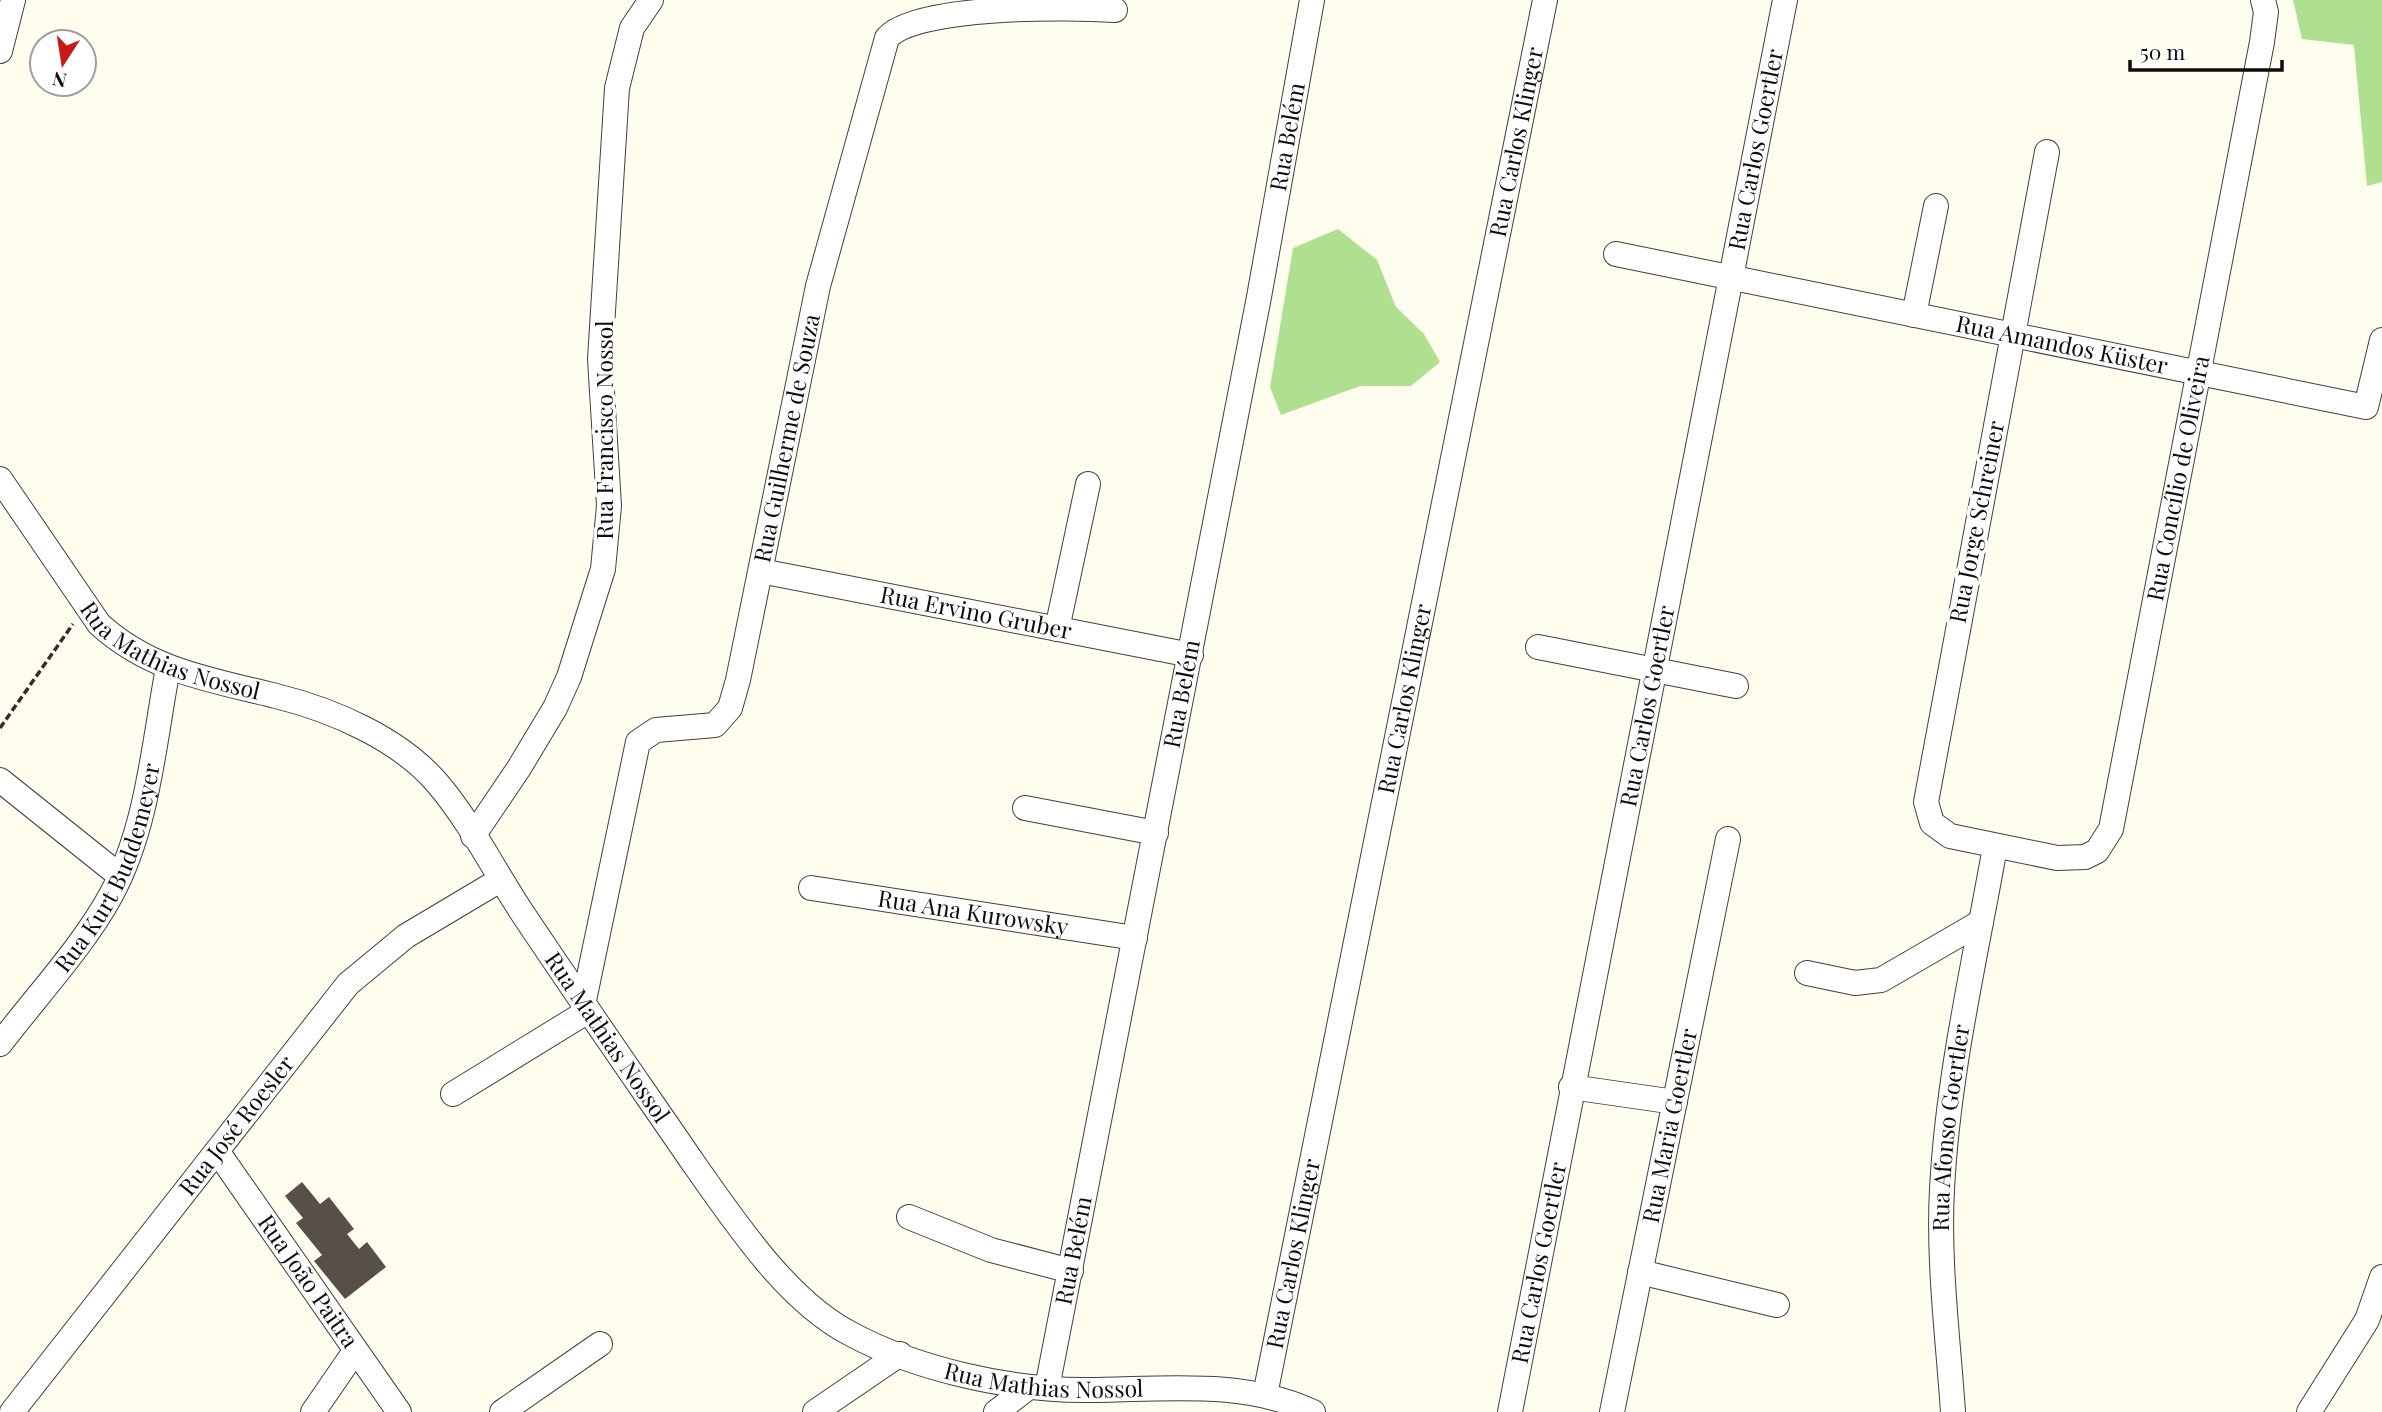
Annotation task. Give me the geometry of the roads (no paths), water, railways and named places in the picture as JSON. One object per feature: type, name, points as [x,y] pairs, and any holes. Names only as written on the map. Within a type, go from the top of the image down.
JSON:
[{"type":"street","points":[[0,51],[13,0]]},
{"type":"street","name":"Rua Francisco Nossol","points":[[473,836],[520,768],[555,708],[569,677],[603,569],[609,506],[600,359],[617,88],[632,28],[651,0]]},
{"type":"street","name":"Rua Belém","points":[[1038,1388],[1071,1270],[1191,655],[1312,0]]},
{"type":"street","name":"Rua Carlos Klinger","points":[[1265,1395],[1545,0]]},
{"type":"street","name":"Rua Carlos Goertler","points":[[1510,1412],[1784,0]]},
{"type":"street","name":"Rua Concílio de Oliveira","points":[[1995,846],[2072,859],[2085,858],[2106,841],[2111,829],[2262,42],[2266,12],[2263,0]]},
{"type":"street","name":"Rua Guilherme de Souza","points":[[586,1008],[638,743],[656,730],[707,727],[726,716],[738,680],[818,286],[887,38],[903,25],[1010,9],[1062,7],[1115,10]]},
{"type":"street","name":"Rua Jorge Schreiner","points":[[1995,846],[1940,831],[1932,823],[1926,802],[2047,152]]},
{"type":"street","points":[[1914,315],[1936,206]]},
{"type":"street","name":"Rua Amandos Küster","points":[[1616,254],[2366,407],[2382,340]]},
{"type":"street","name":"Rua Mathias Nossol","points":[[0,479],[86,606],[117,640],[168,668],[313,707],[403,753],[437,783],[586,1008],[715,1194],[774,1268],[827,1320],[850,1334],[900,1354],[963,1374],[1038,1388],[1216,1388],[1265,1395],[1313,1412]]},
{"type":"street","points":[[1057,629],[1088,484]]},
{"type":"street","name":"Rua Ervino Gruber","points":[[761,571],[1191,655]]},
{"type":"street","points":[[1538,647],[1736,686]]},
{"type":"street","name":"Rua Kurt Buddemeyer","points":[[0,1044],[100,913],[120,876],[142,806],[168,668]]},
{"type":"street","points":[[0,780],[120,876]]},
{"type":"street","points":[[1025,808],[1156,833]]},
{"type":"street","name":"Rua Maria Goertler","points":[[1612,1412],[1728,839]]},
{"type":"street","name":"Rua Afonso Goertler","points":[[1953,1412],[1941,1191],[1948,1106],[1995,846]]},
{"type":"street","name":"Rua José Roesler","points":[[12,1412],[341,992],[365,967],[405,936],[500,880]]},
{"type":"street","name":"Rua Ana Kurowsky","points":[[811,888],[1136,938]]},
{"type":"street","points":[[1807,973],[1855,983],[1881,980],[1981,922]]},
{"type":"street","points":[[453,1094],[586,1008]]},
{"type":"street","points":[[1571,1087],[1675,1102]]},
{"type":"street","name":"Rua João Paitra","points":[[217,1151],[398,1412]]},
{"type":"street","points":[[909,1217],[990,1250],[1071,1270]]},
{"type":"street","points":[[1640,1272],[1777,1305]]},
{"type":"street","points":[[2309,1412],[2367,1320],[2382,1277]]},
{"type":"street","points":[[502,1412],[600,1344]]},
{"type":"street","points":[[313,1412],[355,1351]]},
{"type":"street","points":[[815,1412],[900,1354]]},
{"type":"street","points":[[996,1412],[1038,1388]]}]
